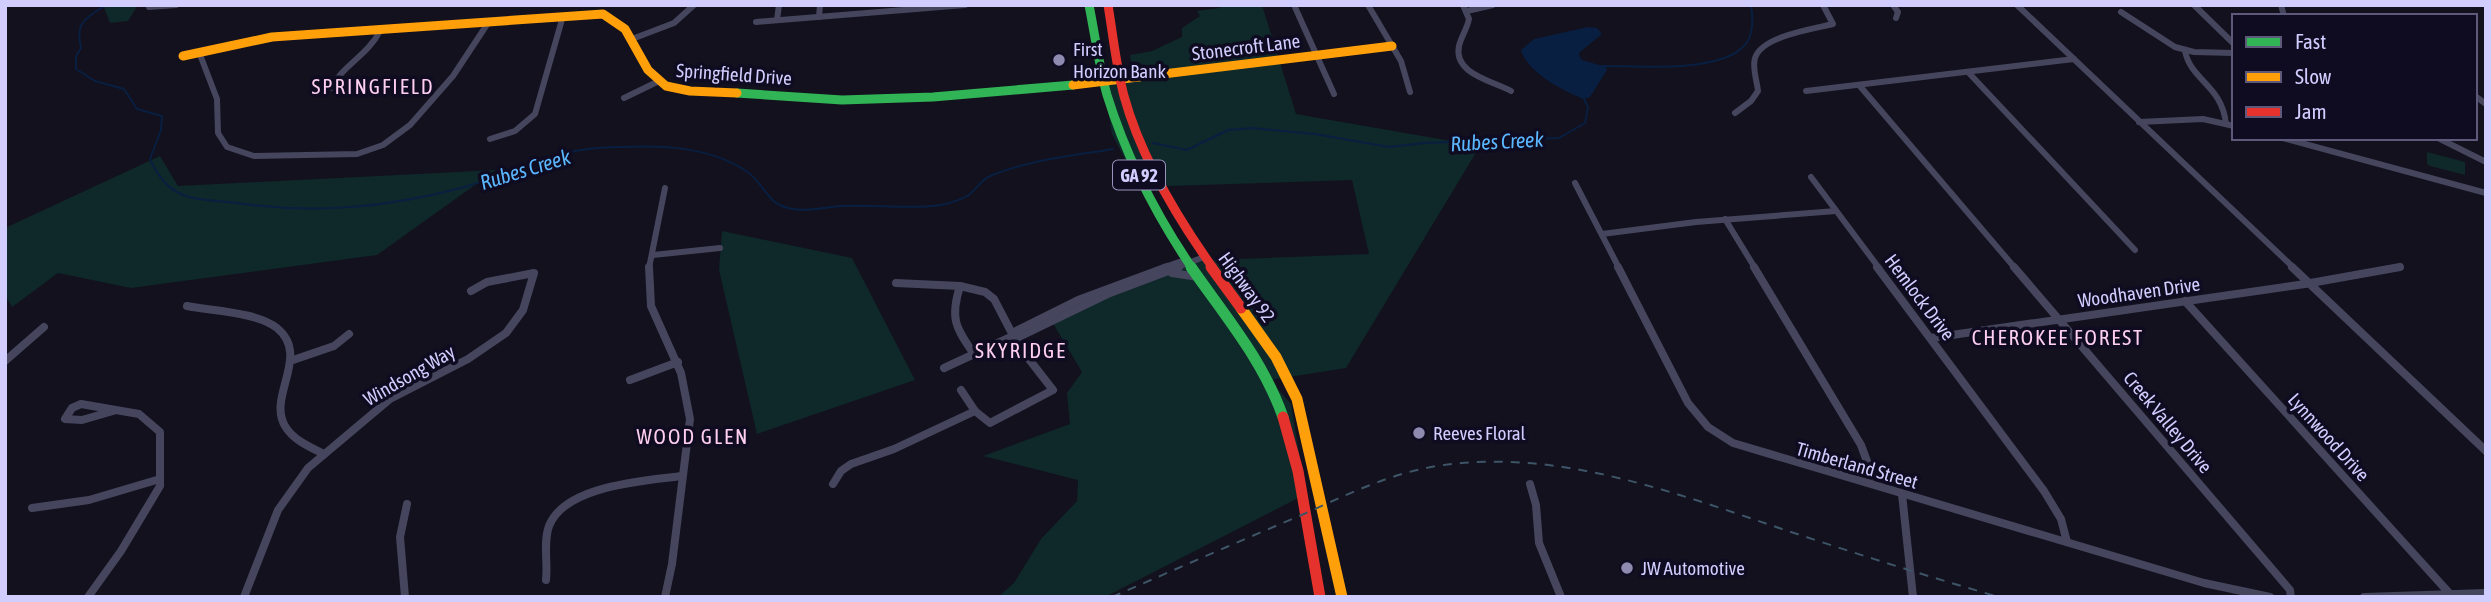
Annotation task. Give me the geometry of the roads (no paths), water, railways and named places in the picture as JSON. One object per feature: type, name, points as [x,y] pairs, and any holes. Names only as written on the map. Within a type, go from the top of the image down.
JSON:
[{"type":"main road","name":"Highway 92","points":[[1089,5],[1107,93],[1128,151],[1188,262],[1268,376],[1276,393],[1295,457],[1320,597]]},
{"type":"main road","name":"Highway 92","points":[[1108,5],[1127,105],[1148,163],[1165,197],[1204,257],[1276,357],[1297,399],[1342,597]]},
{"type":"main road","name":"Springfield Drive","points":[[183,56],[272,37],[610,15],[619,19],[650,75],[657,82],[669,88],[687,91],[842,100],[1081,85],[1104,81]]},
{"type":"main road","name":"Stonecroft Lane","points":[[1104,81],[1392,46]]},
{"type":"main road","name":"Springfield Drive","points":[[929,96],[1104,81]]},
{"type":"main road","points":[[1295,457],[1311,454]]},
{"type":"street","points":[[149,7],[176,5]]},
{"type":"street","points":[[632,39],[670,26],[687,15],[694,5]]},
{"type":"street","points":[[776,20],[779,5]]},
{"type":"street","points":[[819,17],[820,5]]},
{"type":"street","points":[[756,22],[965,5]]},
{"type":"street","points":[[1294,5],[1334,94]]},
{"type":"street","points":[[1368,5],[1405,71],[1410,92]]},
{"type":"street","points":[[1493,5],[1465,8],[1469,26],[1459,46],[1461,60],[1478,76],[1511,91]]},
{"type":"street","points":[[1735,113],[1751,101],[1758,91],[1754,64],[1758,52],[1768,43],[1833,24],[1824,5]]},
{"type":"street","points":[[1894,5],[1898,12],[1896,18]]},
{"type":"street","points":[[2017,5],[2486,451]]},
{"type":"street","points":[[2194,5],[2232,42]]},
{"type":"street","points":[[2121,12],[2135,19],[2165,43],[2185,51],[2232,53]]},
{"type":"street","points":[[490,139],[515,131],[529,122],[535,114],[563,16]]},
{"type":"street","points":[[198,52],[217,99],[218,133],[227,147],[254,156],[357,154],[389,141],[421,115],[453,76],[488,23]]},
{"type":"street","points":[[331,88],[344,71],[371,50],[380,31]]},
{"type":"street","points":[[2185,51],[2188,63],[2220,97],[2226,124]]},
{"type":"street","points":[[1807,91],[2074,59]]},
{"type":"street","points":[[1119,65],[1129,72],[1145,76]]},
{"type":"street","points":[[1968,72],[2135,250]]},
{"type":"street","points":[[624,98],[657,82]]},
{"type":"street","points":[[1081,85],[1099,88],[1107,93]]},
{"type":"street","name":"Creek Valley Drive","points":[[1859,85],[2290,590],[2291,597]]},
{"type":"street","points":[[2139,122],[2203,119],[2232,126]]},
{"type":"street","points":[[2290,140],[2486,193]]},
{"type":"street","points":[[2442,140],[2486,162]]},
{"type":"street","name":"Hemlock Drive","points":[[1811,177],[2054,506],[2066,532],[2067,542]]},
{"type":"street","name":"Timberland Street","points":[[1575,183],[1688,403],[1705,427],[1715,435],[1740,447],[2204,583],[2270,597]]},
{"type":"street","points":[[664,188],[648,284],[651,305],[678,362],[689,394],[690,418],[672,564],[665,597]]},
{"type":"street","points":[[1602,234],[1725,219],[1836,211]]},
{"type":"street","points":[[1725,219],[1861,445],[1868,464],[1869,483]]},
{"type":"street","points":[[653,255],[720,248]]},
{"type":"street","points":[[1013,336],[1019,337],[1102,297],[1204,257]]},
{"type":"street","points":[[944,368],[1013,336],[1016,331],[1093,293],[1179,262],[1188,262]]},
{"type":"street","name":"Woodhaven Drive","points":[[1931,338],[2400,267]]},
{"type":"street","name":"Windsong Way","points":[[244,597],[278,510],[308,468],[390,399],[468,359],[506,333],[523,310],[534,273],[487,282],[471,291]]},
{"type":"street","points":[[1164,274],[1180,273],[1200,278]]},
{"type":"street","points":[[896,283],[978,288],[994,299],[1013,336],[1053,390],[990,423],[975,411],[961,390]]},
{"type":"street","points":[[960,286],[952,310],[952,323],[974,354]]},
{"type":"street","name":"Lynnwood Drive","points":[[2185,301],[2450,594]]},
{"type":"street","points":[[187,306],[254,319],[277,328],[287,343],[293,360],[282,402],[282,422],[297,439],[324,454]]},
{"type":"street","points":[[5,361],[44,327]]},
{"type":"street","points":[[293,360],[334,346],[349,334]]},
{"type":"street","points":[[630,380],[678,362]]},
{"type":"street","points":[[88,597],[153,502],[160,479],[160,432],[139,414],[81,404],[72,408],[65,419],[82,420],[113,411]]},
{"type":"street","points":[[833,484],[841,471],[851,464],[883,454],[975,411]]},
{"type":"street","points":[[546,580],[549,526],[556,513],[600,489],[682,476]]},
{"type":"street","points":[[32,508],[89,500],[160,479]]},
{"type":"street","points":[[1530,484],[1536,505],[1539,543],[1561,597]]},
{"type":"street","points":[[1902,494],[1913,597]]},
{"type":"street","points":[[405,597],[400,537],[407,504]]},
{"type":"street","points":[[2364,597],[2486,593]]},
{"type":"water","points":[[1588,27],[1597,28],[1602,34],[1579,55],[1582,60],[1606,67],[1607,70],[1590,97],[1584,99],[1538,74],[1521,50],[1534,39]]},
{"type":"waterway","name":"Rubes Creek","points":[[105,5],[81,26],[81,48],[76,56],[76,69],[95,81],[124,89],[137,109],[162,116],[161,130],[150,159],[166,184],[185,196],[196,198],[294,208],[377,204],[461,188],[580,150],[655,147],[694,151],[730,162],[753,176],[771,199],[784,207],[799,210],[853,206],[922,207],[946,204],[962,198],[987,178],[1020,166],[1113,149]]},
{"type":"waterway","name":"Rubes Creek","points":[[1602,66],[1677,66],[1716,61],[1732,55],[1744,46],[1750,37],[1751,5]]},
{"type":"waterway","name":"Rubes Creek","points":[[1153,143],[1187,150],[1228,130],[1252,128],[1315,134],[1389,147],[1424,143],[1559,138],[1585,123],[1588,107],[1584,99]]},
{"type":"railway","points":[[1112,597],[1379,482],[1431,467],[1476,462],[1521,462],[1565,467],[1653,487],[1863,556],[1999,597]]},
{"type":"place","name":"First Horizon Bank","points":[[1059,60]]},
{"type":"place","name":"Reeves Floral","points":[[1419,433]]},
{"type":"place","name":"JW Automotive","points":[[1627,568]]},
{"type":"district","name":"SPRINGFIELD","points":[[373,86]]},
{"type":"district","name":"CHEROKEE FOREST","points":[[2058,337]]},
{"type":"district","name":"SKYRIDGE","points":[[1021,350]]},
{"type":"district","name":"WOOD GLEN","points":[[693,436]]}]
